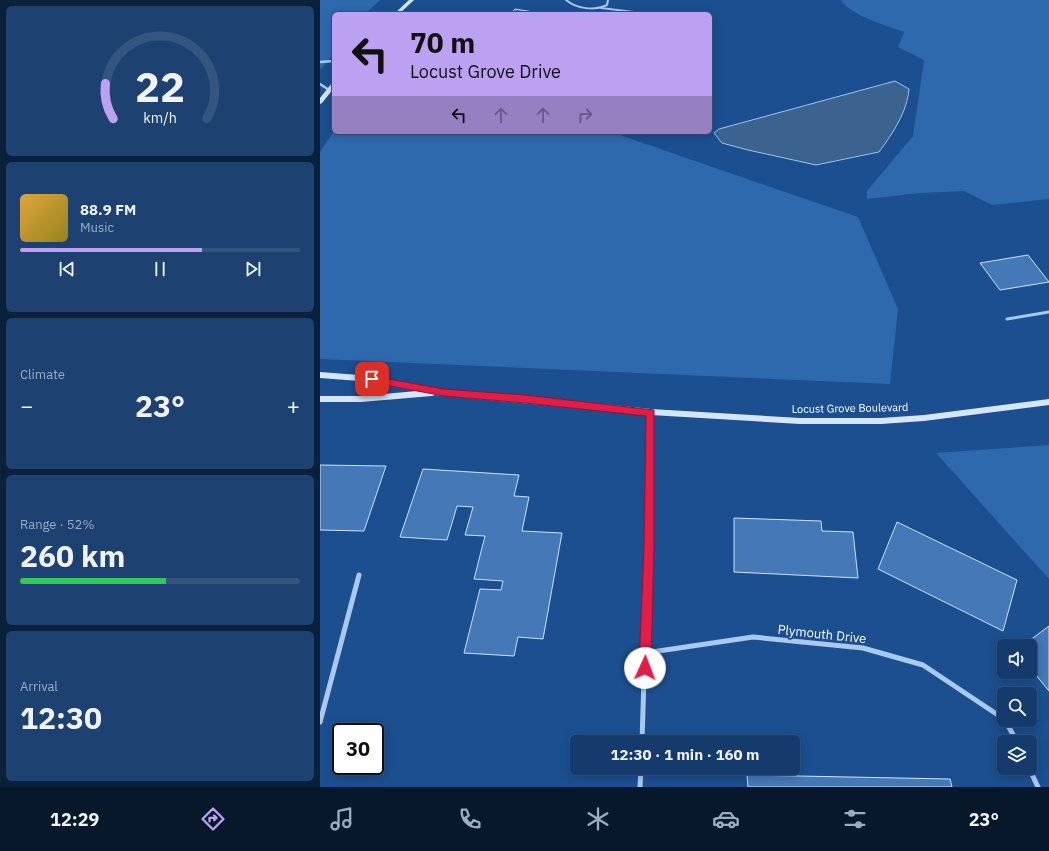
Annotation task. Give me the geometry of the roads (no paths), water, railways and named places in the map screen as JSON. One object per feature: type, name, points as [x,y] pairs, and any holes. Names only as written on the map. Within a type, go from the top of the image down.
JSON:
[{"type":"street","points":[[398,12],[412,0]]},
{"type":"street","points":[[320,62],[332,61]]},
{"type":"street","points":[[320,84],[329,90]]},
{"type":"street","points":[[320,102],[332,86]]},
{"type":"street","points":[[320,375],[372,379],[444,392]]},
{"type":"street","points":[[320,399],[361,399],[444,392]]},
{"type":"street","name":"Locust Grove Boulevard","points":[[444,392],[650,412],[800,421],[881,421],[966,414],[1049,402]]},
{"type":"street","points":[[642,735],[649,546],[650,412]]},
{"type":"street","points":[[320,722],[359,575]]},
{"type":"street","name":"Plymouth Drive","points":[[645,653],[753,637],[863,648],[923,665],[997,715]]},
{"type":"street","points":[[640,787],[641,775]]},
{"type":"street","points":[[1032,775],[1038,787]]},
{"type":"lane","points":[[566,0],[576,5],[634,12]]},
{"type":"lane","points":[[601,8],[607,5],[608,0]]},
{"type":"lane","points":[[1007,319],[1049,312]]}]
